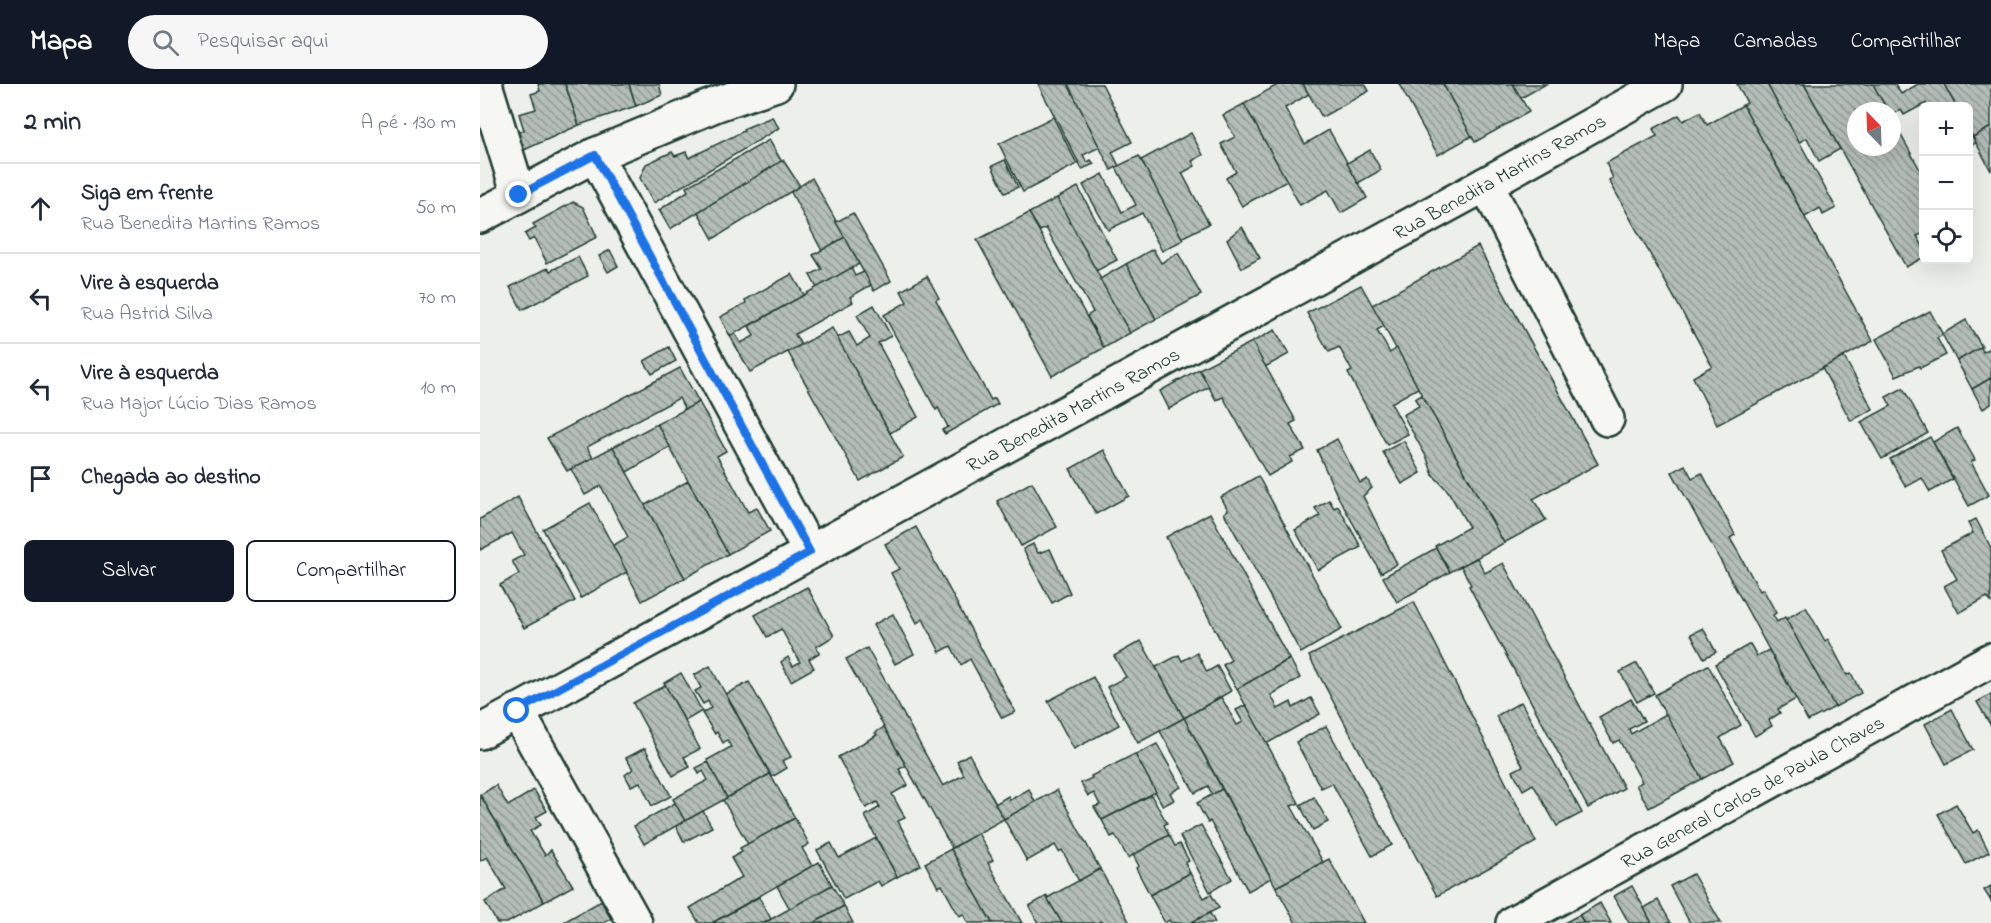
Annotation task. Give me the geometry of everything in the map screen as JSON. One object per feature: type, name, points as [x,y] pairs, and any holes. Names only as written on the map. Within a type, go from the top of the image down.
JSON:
[{"type":"street","points":[[485,84],[519,195]]},
{"type":"street","points":[[480,216],[595,155],[717,104],[776,84]]},
{"type":"street","name":"Rua Benedita Martins Ramos","points":[[480,732],[1486,184],[1665,84]]},
{"type":"street","points":[[595,155],[810,552]]},
{"type":"street","points":[[1486,184],[1607,419]]},
{"type":"street","name":"Rua General Carlos de Paula Chaves","points":[[1513,923],[1991,660]]},
{"type":"street","points":[[517,711],[635,923]]},
{"type":"building","points":[[538,84],[565,84],[579,125],[522,151],[515,133],[524,130],[519,114],[536,109],[531,94],[540,91]]},
{"type":"building","points":[[565,84],[629,84],[636,106],[579,125]]},
{"type":"building","points":[[629,84],[659,84],[662,95],[636,106]]},
{"type":"building","points":[[1038,84],[1068,84],[1100,147],[1083,155],[1087,162],[1091,160],[1094,164],[1082,169]]},
{"type":"building","points":[[1068,84],[1102,84],[1132,142],[1112,152],[1119,166],[1111,170]]},
{"type":"building","points":[[1279,84],[1303,84],[1309,94],[1285,108],[1305,144],[1329,130],[1367,198],[1341,213],[1328,190],[1300,205],[1244,104]]},
{"type":"building","points":[[1303,84],[1365,84],[1369,91],[1322,117]]},
{"type":"building","points":[[1399,84],[1443,84],[1472,136],[1438,155]]},
{"type":"building","points":[[1443,84],[1513,84],[1529,112],[1475,142]]},
{"type":"building","points":[[1513,84],[1546,84],[1521,98]]},
{"type":"building","points":[[1737,84],[1767,84],[1836,208],[1823,215],[1820,208],[1805,217],[1743,105],[1747,103]]},
{"type":"building","points":[[1767,84],[1804,84],[1840,149],[1819,161],[1807,138],[1799,142]]},
{"type":"building","points":[[1804,84],[1873,84],[1883,102],[1847,102],[1847,156],[1901,156],[1901,135],[1919,168],[1919,235],[1917,236],[1919,260],[1906,267]]},
{"type":"building","points":[[1873,84],[1895,84],[1901,94],[1918,84],[1944,84],[1954,102],[1919,102],[1919,107],[1904,115],[1901,102],[1883,102]]},
{"type":"building","points":[[1944,84],[1991,84],[1991,127],[1973,137],[1973,102],[1954,102]]},
{"type":"building","points":[[1244,104],[1287,181],[1242,206],[1226,178],[1236,172],[1221,144],[1235,137],[1223,115]]},
{"type":"building","points":[[1743,105],[1873,341],[1717,425],[1693,377],[1712,366],[1609,180],[1613,178],[1606,163],[1657,136],[1653,129],[1679,115],[1683,121],[1700,112],[1707,125]]},
{"type":"building","points":[[772,117],[779,128],[654,203],[640,178],[646,164],[672,152],[675,156],[686,152],[689,158],[744,131],[743,129]]},
{"type":"building","points":[[1053,117],[1077,164],[1023,192],[999,144]]},
{"type":"building","points":[[1991,127],[1991,171],[1973,137]]},
{"type":"building","points":[[1191,133],[1203,155],[1192,161],[1195,166],[1182,173],[1209,224],[1181,238],[1141,160]]},
{"type":"building","points":[[769,140],[782,162],[670,229],[659,210],[688,191],[686,187]]},
{"type":"building","points":[[1370,150],[1381,170],[1358,183],[1347,163]]},
{"type":"building","points":[[1139,156],[1183,240],[1162,251],[1142,213],[1108,230],[1083,185],[1103,174],[1122,212],[1136,205],[1116,167]]},
{"type":"building","points":[[783,160],[800,186],[713,239],[698,212]]},
{"type":"building","points":[[1005,160],[1018,187],[1005,193],[992,166]]},
{"type":"building","points":[[812,178],[845,237],[822,251],[791,192]]},
{"type":"building","points":[[1078,187],[1117,260],[1096,271],[1057,198]]},
{"type":"building","points":[[1057,198],[1130,333],[1104,348],[1087,316],[1093,312],[1046,228],[1040,231],[1029,213]]},
{"type":"building","points":[[573,202],[583,207],[597,237],[547,263],[534,238],[529,241],[525,234],[536,228],[533,224]]},
{"type":"building","points":[[853,213],[891,281],[874,291],[836,222]]},
{"type":"building","points":[[1029,213],[1104,348],[1052,376],[977,240]]},
{"type":"building","points":[[1242,227],[1260,258],[1242,268],[1227,239]]},
{"type":"building","points":[[845,237],[859,264],[817,288],[810,275],[822,269],[813,255]]},
{"type":"building","points":[[1478,246],[1598,464],[1533,499],[1546,520],[1504,543],[1372,305]]},
{"type":"building","points":[[1153,249],[1161,263],[1178,253],[1201,295],[1156,319],[1126,264]]},
{"type":"building","points":[[610,250],[618,266],[608,272],[599,256]]},
{"type":"building","points":[[578,257],[588,276],[522,310],[510,287],[548,268],[550,271]]},
{"type":"building","points":[[1126,264],[1156,319],[1130,333],[1100,279]]},
{"type":"building","points":[[851,268],[855,276],[864,272],[871,285],[850,297],[853,302],[795,334],[801,345],[750,372],[730,336],[735,334],[741,343],[754,336],[749,326]]},
{"type":"building","points":[[792,274],[804,295],[730,336],[720,317]]},
{"type":"building","points":[[927,276],[939,298],[936,300],[991,400],[995,398],[998,404],[945,434],[942,430],[948,427],[938,408],[936,410],[884,315],[907,302],[901,291]]},
{"type":"building","points":[[1361,285],[1384,326],[1377,330],[1390,353],[1397,348],[1418,388],[1391,403],[1408,434],[1387,445],[1348,373],[1352,371],[1339,347],[1329,352],[1307,313]]},
{"type":"building","points":[[874,305],[891,336],[878,343],[918,417],[890,433],[837,338],[849,332],[857,346],[870,338],[857,315]]},
{"type":"building","points":[[1930,311],[1943,335],[1937,338],[1946,355],[1920,368],[1919,366],[1896,376],[1876,339]]},
{"type":"building","points":[[1966,320],[1982,347],[1957,361],[1942,334]]},
{"type":"building","points":[[832,328],[903,457],[860,481],[788,352]]},
{"type":"building","points":[[1275,330],[1289,354],[1265,367],[1252,342]]},
{"type":"building","points":[[1252,342],[1296,421],[1290,424],[1305,450],[1290,457],[1292,462],[1268,476],[1223,397],[1216,400],[1199,369]]},
{"type":"building","points":[[669,347],[676,361],[652,374],[644,361]]},
{"type":"building","points":[[1981,347],[1983,352],[1991,348],[1991,378],[1972,389],[1957,361]]},
{"type":"building","points":[[1844,357],[1873,409],[1851,421],[1822,368]]},
{"type":"building","points":[[680,368],[699,402],[685,410],[679,398],[587,447],[593,458],[567,471],[547,438]]},
{"type":"building","points":[[1199,369],[1209,387],[1169,409],[1160,391]]},
{"type":"building","points":[[1991,378],[1991,404],[1983,409],[1972,389]]},
{"type":"building","points":[[1903,388],[1928,433],[1882,459],[1861,422],[1891,406],[1886,397]]},
{"type":"building","points":[[1422,395],[1504,543],[1450,572],[1435,546],[1469,527],[1448,491],[1433,475],[1427,458],[1403,415],[1419,406],[1415,399]]},
{"type":"building","points":[[699,402],[726,451],[717,456],[748,512],[757,508],[770,531],[728,554],[657,424]]},
{"type":"building","points":[[657,424],[670,447],[627,472],[613,447]]},
{"type":"building","points":[[1957,428],[1975,460],[1971,462],[1989,495],[1969,506],[1933,442]]},
{"type":"building","points":[[1930,437],[1953,479],[1930,492],[1922,478],[1906,487],[1890,459]]},
{"type":"building","points":[[1337,439],[1360,483],[1367,479],[1372,488],[1363,496],[1397,564],[1381,573],[1336,493],[1317,450]]},
{"type":"building","points":[[1404,441],[1421,473],[1402,484],[1383,452]]},
{"type":"building","points":[[613,447],[685,578],[642,601],[612,546],[628,537],[601,486],[585,495],[571,469]]},
{"type":"building","points":[[1104,450],[1129,496],[1096,514],[1070,469]]},
{"type":"building","points":[[1685,465],[1692,478],[1702,473],[1735,535],[1730,538],[1760,591],[1763,589],[1776,613],[1773,615],[1777,622],[1785,617],[1835,707],[1808,721],[1672,472]]},
{"type":"building","points":[[1258,476],[1342,629],[1301,653],[1224,513],[1228,510],[1221,497]]},
{"type":"building","points":[[688,481],[728,554],[685,578],[645,505]]},
{"type":"building","points":[[1032,482],[1057,527],[1021,546],[997,501]]},
{"type":"building","points":[[518,497],[575,601],[524,628],[500,585],[519,574],[512,561],[524,555],[512,533],[480,550],[480,519]]},
{"type":"building","points":[[1329,500],[1334,508],[1338,506],[1361,547],[1318,570],[1295,530],[1320,516],[1315,508]]},
{"type":"building","points":[[590,503],[627,572],[581,598],[543,529]]},
{"type":"building","points":[[1210,513],[1289,659],[1237,689],[1223,665],[1231,660],[1166,537]]},
{"type":"building","points":[[1976,519],[1991,548],[1991,602],[1987,597],[1959,613],[1944,586],[1957,579],[1941,550],[1973,533],[1968,523]]},
{"type":"building","points":[[916,527],[1015,712],[1002,718],[970,659],[961,665],[951,646],[940,652],[923,619],[917,623],[891,573],[899,569],[885,544]]},
{"type":"building","points":[[1033,544],[1038,553],[1050,549],[1070,593],[1052,603],[1023,549]]},
{"type":"building","points":[[1436,548],[1450,572],[1397,602],[1383,577]]},
{"type":"building","points":[[1477,558],[1485,573],[1503,563],[1624,788],[1588,808],[1469,586],[1471,585],[1461,566]]},
{"type":"building","points":[[807,587],[834,636],[816,647],[819,653],[809,659],[814,668],[791,681],[781,662],[788,657],[793,666],[800,662],[781,629],[767,637],[755,615]]},
{"type":"building","points":[[1414,602],[1536,842],[1437,896],[1309,656]]},
{"type":"building","points":[[1806,607],[1825,641],[1828,639],[1847,675],[1851,673],[1861,693],[1835,707],[1786,619]]},
{"type":"building","points":[[893,614],[914,654],[895,664],[873,625]]},
{"type":"building","points":[[1703,628],[1716,652],[1704,658],[1691,634]]},
{"type":"building","points":[[1141,641],[1184,718],[1138,743],[1107,687],[1126,677],[1114,656]]},
{"type":"building","points":[[1750,644],[1757,656],[1769,650],[1796,699],[1778,709],[1780,713],[1769,720],[1772,726],[1755,736],[1715,664]]},
{"type":"building","points":[[867,648],[943,786],[964,775],[957,761],[969,754],[1004,819],[952,848],[846,659]]},
{"type":"building","points":[[1197,653],[1207,672],[1217,666],[1231,691],[1184,718],[1156,667],[1179,655],[1182,661]]},
{"type":"building","points":[[1290,659],[1300,678],[1271,695],[1278,709],[1291,702],[1293,708],[1311,698],[1320,714],[1266,744],[1237,689]]},
{"type":"building","points":[[1637,663],[1654,693],[1637,702],[1620,672]]},
{"type":"building","points":[[1708,665],[1741,725],[1720,738],[1734,762],[1702,779],[1655,695]]},
{"type":"building","points":[[710,666],[770,774],[727,798],[707,760],[731,747],[727,740],[723,743],[717,732],[715,734],[702,713],[711,708],[708,701],[703,704],[695,691],[701,688],[694,675]]},
{"type":"building","points":[[681,673],[702,711],[685,721],[664,683]]},
{"type":"building","points":[[1093,677],[1119,725],[1074,749],[1048,701]]},
{"type":"building","points":[[749,682],[791,757],[782,761],[787,768],[772,777],[726,694]]},
{"type":"building","points":[[665,685],[700,749],[684,757],[690,767],[673,776],[633,703]]},
{"type":"building","points":[[1991,694],[1991,726],[1977,702]]},
{"type":"building","points":[[1221,697],[1237,725],[1243,722],[1236,710],[1246,705],[1299,803],[1291,806],[1323,862],[1276,887],[1184,718]]},
{"type":"building","points":[[1631,699],[1644,721],[1629,729],[1631,734],[1666,714],[1702,779],[1649,808],[1636,785],[1642,782],[1619,740],[1613,743],[1599,717]]},
{"type":"building","points":[[1521,702],[1582,813],[1557,826],[1533,784],[1523,790],[1513,771],[1523,766],[1496,716]]},
{"type":"building","points":[[1952,709],[1973,750],[1946,764],[1925,724]]},
{"type":"building","points":[[1184,718],[1222,789],[1212,795],[1208,786],[1195,793],[1160,731]]},
{"type":"building","points":[[1326,726],[1392,845],[1372,856],[1332,783],[1321,788],[1296,742]]},
{"type":"building","points":[[884,727],[906,766],[899,769],[908,785],[892,794],[905,818],[898,821],[921,865],[897,877],[865,816],[880,807],[877,802],[866,808],[838,757],[877,735],[875,733]]},
{"type":"building","points":[[1157,744],[1181,787],[1170,793],[1174,800],[1163,806],[1135,755]]},
{"type":"building","points":[[645,748],[671,796],[652,806],[640,782],[631,786],[625,775],[633,769],[626,758]]},
{"type":"building","points":[[1135,754],[1156,792],[1102,820],[1094,807],[1100,805],[1094,793],[1088,796],[1081,783]]},
{"type":"building","points":[[708,762],[727,798],[685,821],[673,799],[708,780],[703,771],[699,774],[696,768]]},
{"type":"building","points":[[770,774],[795,818],[748,844],[723,800]]},
{"type":"building","points":[[496,785],[508,806],[534,790],[547,811],[536,817],[541,825],[530,831],[545,855],[551,850],[573,886],[544,902],[480,795]]},
{"type":"building","points":[[1029,789],[1035,802],[1004,819],[995,804],[1008,796],[1010,800]]},
{"type":"building","points":[[1222,789],[1271,878],[1248,891],[1210,821],[1208,823],[1197,803]]},
{"type":"building","points":[[1057,790],[1100,869],[1079,881],[1062,850],[1059,852],[1055,845],[1027,861],[1004,819]]},
{"type":"building","points":[[480,795],[544,902],[507,923],[497,923],[485,902],[506,889],[487,857],[480,861]]},
{"type":"building","points":[[1151,795],[1167,823],[1164,825],[1169,835],[1128,858],[1115,835],[1111,837],[1102,820]]},
{"type":"building","points":[[1314,797],[1328,822],[1313,830],[1300,805]]},
{"type":"building","points":[[675,803],[685,821],[644,844],[634,826]]},
{"type":"building","points":[[1956,804],[1973,833],[1978,830],[1989,852],[1966,864],[1938,814]]},
{"type":"building","points":[[703,811],[712,827],[684,842],[676,826]]},
{"type":"building","points":[[795,818],[809,844],[802,848],[812,866],[712,923],[699,923],[690,908],[742,877],[731,858],[742,852],[740,848]]},
{"type":"building","points":[[1201,825],[1232,879],[1210,892],[1180,836]]},
{"type":"building","points":[[978,833],[993,860],[988,863],[1022,923],[992,923],[951,849]]},
{"type":"building","points":[[1169,835],[1175,846],[1180,844],[1189,861],[1185,863],[1190,873],[1150,895],[1136,868],[1139,866],[1133,855]]},
{"type":"building","points":[[876,838],[897,877],[881,886],[878,881],[844,899],[817,850],[831,843],[839,858]]},
{"type":"building","points":[[951,849],[992,923],[968,923],[963,914],[959,916],[942,885],[938,887],[925,863]]},
{"type":"building","points":[[1329,859],[1364,923],[1296,923],[1276,887]]},
{"type":"building","points":[[819,862],[832,885],[790,909],[777,886]]},
{"type":"building","points":[[1100,869],[1130,923],[1102,923],[1101,921],[1061,923],[1047,898]]},
{"type":"building","points":[[1190,873],[1204,898],[1211,894],[1219,908],[1190,923],[1171,923],[1169,920],[1165,923],[1150,895]]},
{"type":"building","points":[[1693,874],[1721,923],[1690,923],[1670,886]]},
{"type":"building","points":[[832,885],[844,906],[814,923],[764,923]]},
{"type":"building","points":[[1632,886],[1652,923],[1629,923],[1614,896]]},
{"type":"building","points":[[1991,886],[1991,901],[1984,890]]},
{"type":"building","points":[[1047,896],[1062,923],[1038,923],[1029,906]]},
{"type":"building","points":[[759,897],[771,919],[764,923],[712,923]]},
{"type":"building","points":[[1658,900],[1671,923],[1652,923],[1644,908]]},
{"type":"building","points":[[601,901],[611,919],[604,923],[562,923]]},
{"type":"building","points":[[1600,903],[1611,923],[1584,923],[1579,915]]},
{"type":"building","points":[[844,906],[853,923],[814,923]]},
{"type":"building","points":[[1210,913],[1215,923],[1190,923]]},
{"type":"building","points":[[1579,915],[1584,923],[1564,923]]},
{"type":"route","points":[[517,711],[810,552],[595,155],[519,195]]}]
